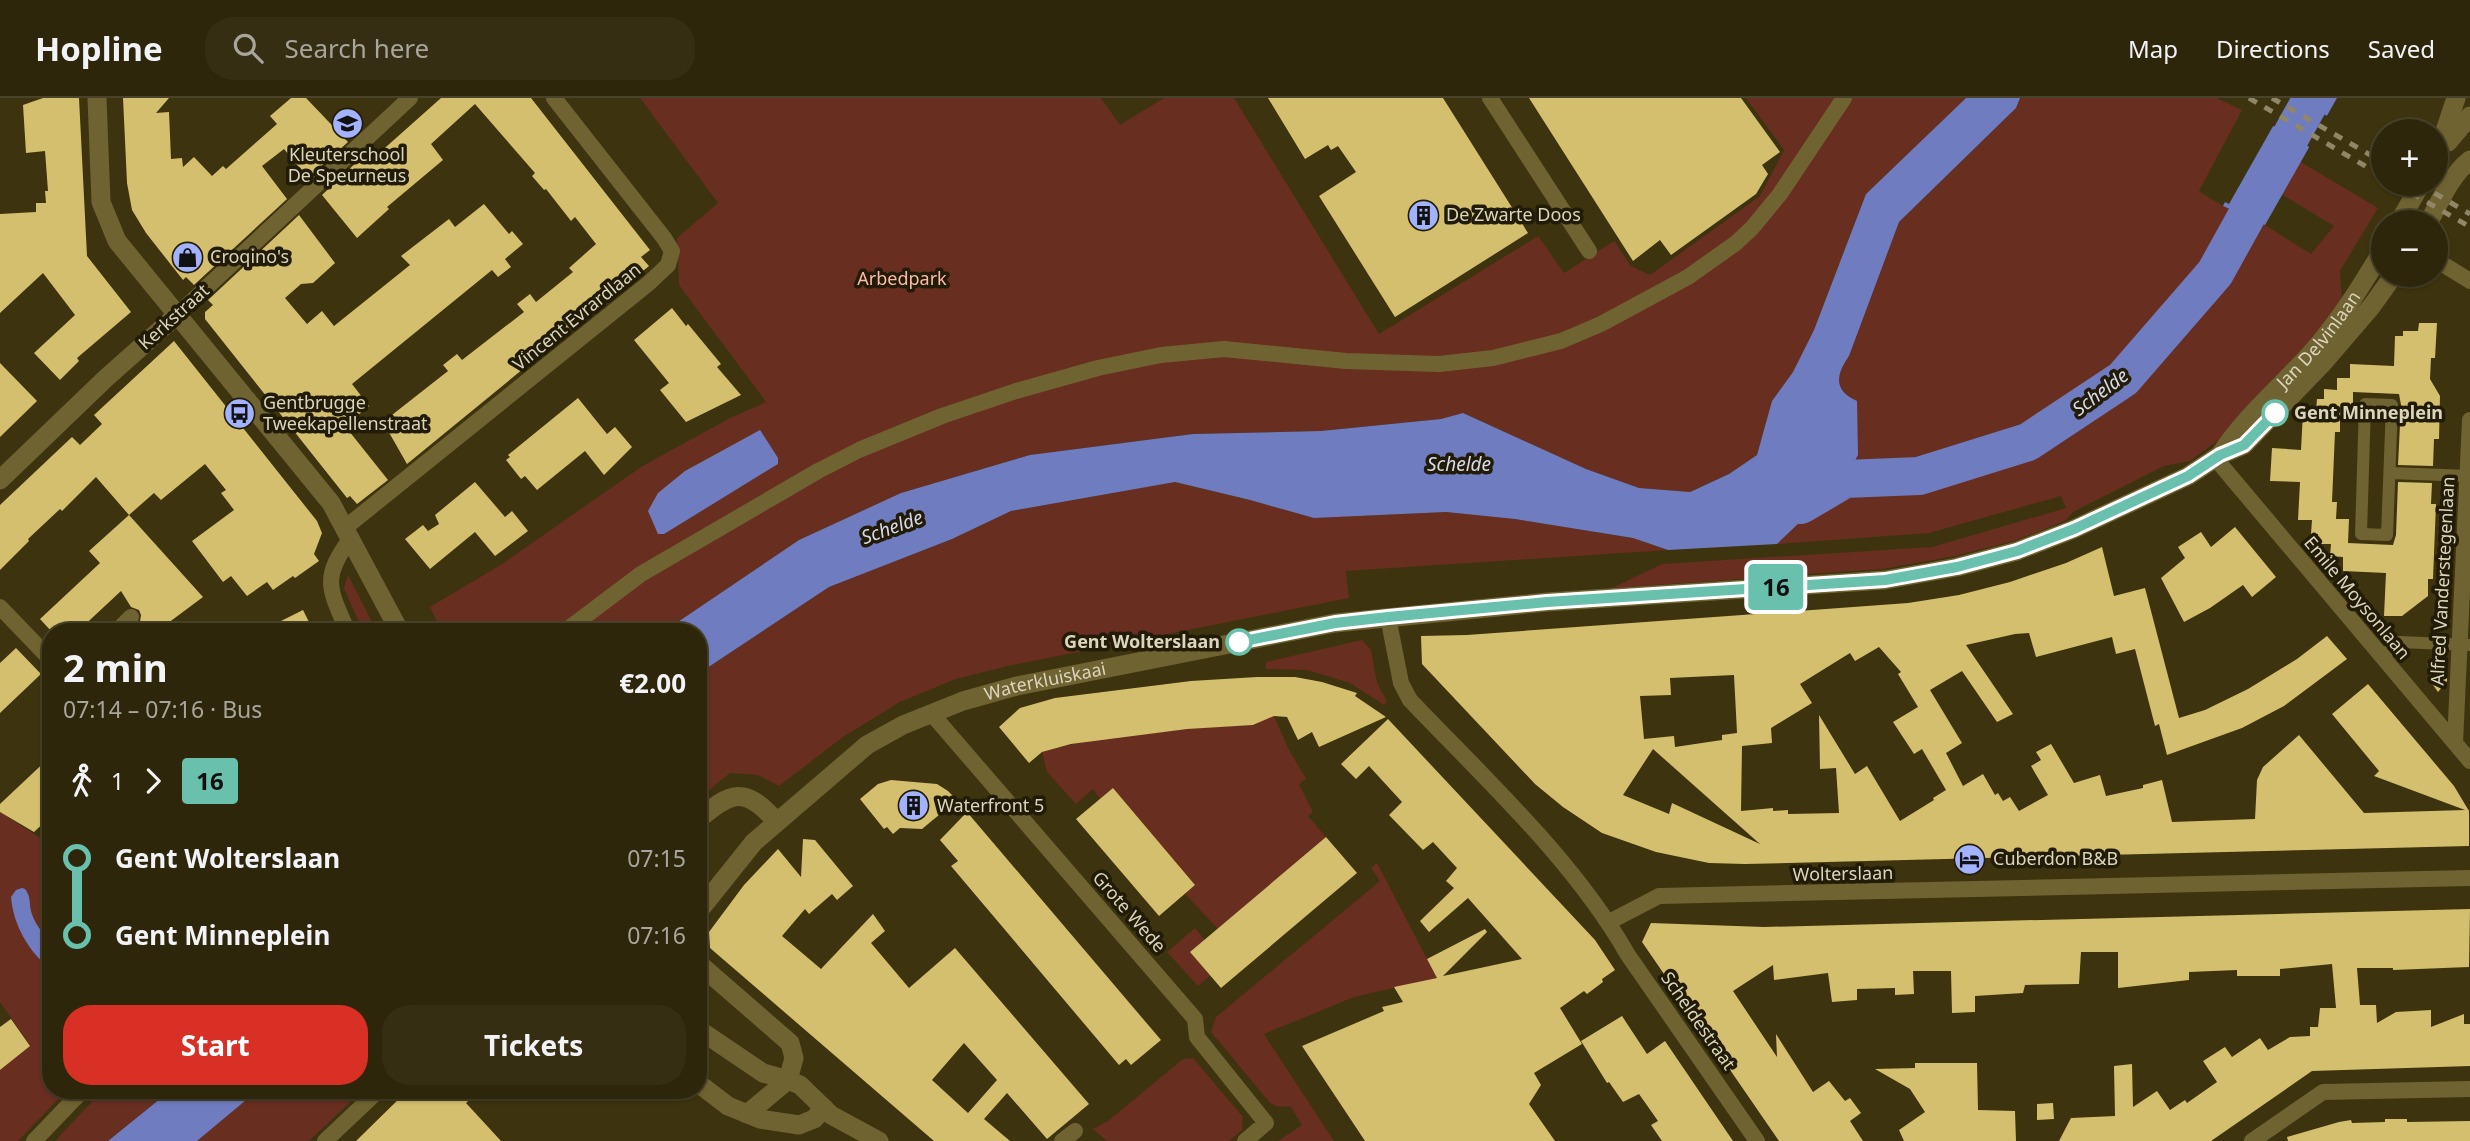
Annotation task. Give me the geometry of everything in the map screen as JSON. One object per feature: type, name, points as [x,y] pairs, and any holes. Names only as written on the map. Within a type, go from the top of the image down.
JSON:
[{"type":"street","points":[[97,98],[100,202],[117,241],[331,503],[395,623]]},
{"type":"street","name":"Kerkstraat","points":[[0,480],[105,379],[410,98]]},
{"type":"street","name":"Vincent Evrardlaan","points":[[345,623],[329,582],[348,533],[668,265],[672,251],[664,239],[554,98]]},
{"type":"street","points":[[1490,98],[1589,251]]},
{"type":"street","points":[[576,623],[641,574],[818,471],[895,435],[1016,391],[1098,368],[1161,355],[1224,349],[1346,361],[1439,364],[1493,358],[1561,341],[1601,324],[1688,277],[1736,243],[1752,228],[1785,186],[1844,98]]},
{"type":"street","points":[[2448,122],[2456,98]]},
{"type":"street","points":[[2448,142],[2470,116]]},
{"type":"street","points":[[2435,210],[2462,166],[2470,160]]},
{"type":"street","points":[[2448,267],[2470,281]]},
{"type":"street","name":"Jan Delvinlaan","points":[[2218,457],[2233,435],[2345,313],[2371,270]]},
{"type":"street","name":"Jan Delvinlaan","points":[[1388,617],[1547,602],[1885,580],[1957,567],[2017,551],[2074,529],[2188,476],[2244,445],[2322,364],[2386,287]]},
{"type":"street","points":[[2365,404],[2392,405],[2390,473],[2387,535],[2361,534],[2365,404]]},
{"type":"street","name":"Alfred Vanderstegenlaan","points":[[2455,743],[2465,644],[2470,420]]},
{"type":"street","name":"Emile Moysonlaan","points":[[2218,457],[2381,657],[2470,761]]},
{"type":"street","points":[[2390,473],[2469,475]]},
{"type":"street","points":[[0,607],[42,651]]},
{"type":"street","points":[[125,623],[131,617]]},
{"type":"street","points":[[1388,617],[1401,683],[1410,700],[1562,862],[1609,922]]},
{"type":"street","name":"Waterkluiskaai","points":[[707,901],[754,842],[776,821],[867,745],[931,713],[963,701],[1030,684],[1322,626],[1388,617]]},
{"type":"street","points":[[2381,657],[2400,642],[2465,644]]},
{"type":"street","name":"Grote Wede","points":[[931,713],[1195,1019],[1197,1037],[1266,1123],[1245,1141]]},
{"type":"street","points":[[707,813],[734,795],[744,796],[766,810],[776,821]]},
{"type":"street","name":"Wolterslaan","points":[[1609,922],[1659,896],[2470,878]]},
{"type":"street","name":"Scheldestraat","points":[[1609,922],[1628,955],[1758,1141]]},
{"type":"street","points":[[707,971],[790,1044],[794,1058],[789,1080],[747,1114]]},
{"type":"street","points":[[707,1035],[763,1073],[800,1085],[831,1115],[879,1141]]},
{"type":"street","points":[[2252,1141],[2323,1092],[2470,1089]]},
{"type":"street","points":[[707,1090],[728,1106],[760,1119],[799,1125],[814,1119],[824,1108]]},
{"type":"street","points":[[34,1141],[74,1099]]},
{"type":"street","points":[[325,1141],[369,1099]]},
{"type":"green space","name":"Arbedpark","points":[[640,98],[1101,98],[1120,125],[1164,98],[1234,98],[1379,334],[1538,236],[1564,273],[1614,241],[1631,266],[1650,275],[1760,196],[1784,150],[1746,98],[1966,98],[1866,194],[1814,330],[1793,372],[1772,401],[1757,455],[1729,474],[1689,492],[1639,488],[1586,469],[1463,413],[1441,419],[1321,431],[1193,434],[1030,455],[901,493],[799,540],[676,623],[438,623],[430,607],[502,564],[641,467],[730,418],[766,402],[679,285],[677,238],[718,203]]},
{"type":"green space","points":[[2020,98],[2217,98],[2242,110],[2199,191],[2223,206],[2265,225],[2311,254],[2334,226],[2281,194],[2299,161],[2378,208],[2371,210],[2371,220],[2340,271],[2342,304],[2313,344],[2228,433],[2190,461],[2164,466],[2073,512],[2065,521],[2014,541],[1955,556],[1883,569],[1612,588],[1662,564],[1932,547],[2066,508],[2061,496],[1929,533],[1777,544],[1845,479],[1857,402],[1840,387],[1839,375],[1849,356],[1899,222],[2016,108]]},
{"type":"green space","points":[[1175,482],[1314,518],[1446,512],[1515,519],[1633,538],[1668,550],[1346,571],[1349,598],[1012,665],[956,679],[900,702],[843,737],[779,786],[758,775],[730,773],[707,792],[707,668],[829,587],[952,539],[1011,511]]},
{"type":"green space","points":[[348,575],[372,623],[359,623],[344,588]]},
{"type":"green space","points":[[1362,640],[1371,650],[1377,683],[1387,701],[1384,705],[1350,683],[1307,670],[1266,669],[1266,662]]},
{"type":"green space","points":[[1257,715],[1274,716],[1306,779],[1299,784],[1313,812],[1308,816],[1326,837],[1218,929],[1185,894],[1195,885],[1113,788],[1100,799],[1093,789],[1076,804],[1047,772],[1042,752],[1068,745],[1149,732],[1257,725]]},
{"type":"green space","points":[[0,812],[42,839],[42,1099],[58,1099],[18,1141],[0,1141],[0,1070],[30,1045],[0,1002]]},
{"type":"green space","points":[[1377,863],[1437,978],[1354,997],[1264,1034],[1334,1141],[1278,1141],[1302,1125],[1291,1107],[1270,1103],[1211,1032],[1216,1017],[1380,881],[1371,868]]},
{"type":"green space","points":[[1195,928],[1205,940],[1191,952],[1210,976],[1198,986],[1167,952]]},
{"type":"green space","points":[[1193,1058],[1243,1117],[1242,1130],[1229,1141],[1107,1141],[1093,1129],[1108,1121],[1183,1059]]},
{"type":"green space","points":[[95,1099],[160,1099],[108,1141],[55,1141]]},
{"type":"green space","points":[[247,1099],[353,1099],[309,1141],[197,1141]]},
{"type":"water","name":"Schelde","points":[[1966,98],[2020,98],[2016,108],[1899,222],[1839,376],[1840,387],[1857,401],[1858,455],[1845,479],[1777,544],[1668,550],[1633,538],[1515,519],[1446,512],[1314,518],[1175,482],[1011,511],[952,539],[829,587],[707,668],[707,623],[676,623],[799,540],[901,493],[1030,455],[1193,434],[1321,431],[1441,419],[1463,413],[1586,469],[1639,488],[1690,492],[1729,474],[1757,455],[1772,401],[1793,372],[1814,330],[1866,194]]},
{"type":"water","points":[[2289,98],[2337,98],[2265,225],[2223,206],[2225,202],[2229,204]]},
{"type":"water","points":[[760,430],[778,458],[778,464],[664,534],[658,534],[648,511],[658,493],[685,471]]},
{"type":"water","points":[[25,889],[36,924],[42,931],[42,961],[29,946],[15,917],[11,897],[16,890]]},
{"type":"water","points":[[160,1099],[247,1099],[197,1141],[108,1141]]},
{"type":"pier","points":[[2285,98],[2296,98],[2329,117],[2311,148],[2270,124]]},
{"type":"building","points":[[43,98],[79,98],[87,256],[131,312],[77,358],[79,361],[60,380],[34,353],[75,315],[43,273],[0,313],[0,214],[36,212],[36,203],[46,203],[45,191],[48,191],[45,151],[26,153],[23,105]]},
{"type":"building","points":[[123,98],[169,98],[156,113],[169,112],[171,159],[182,158],[183,167],[194,157],[212,176],[223,166],[226,169],[277,124],[270,116],[291,98],[306,98],[348,142],[308,178],[284,149],[262,166],[287,199],[194,285],[186,277],[183,280],[146,233],[132,210],[127,183]]},
{"type":"building","points":[[441,98],[531,98],[650,250],[641,257],[649,266],[407,464],[383,422],[448,371],[443,365],[457,354],[462,360],[524,312],[517,304],[530,294],[536,302],[573,272],[569,268],[596,244],[575,217],[571,221],[546,189],[544,190],[532,176],[535,173],[475,104],[431,144],[443,160],[387,207],[389,209],[357,238],[322,195],[362,157],[368,163]]},
{"type":"building","name":"De Zwarte Doos","points":[[1268,98],[1443,98],[1528,233],[1395,317],[1319,196],[1356,172],[1338,146],[1331,150],[1328,145],[1305,159]]},
{"type":"building","points":[[1529,98],[1741,98],[1780,152],[1762,165],[1768,174],[1756,194],[1671,255],[1660,240],[1633,261]]},
{"type":"building","points":[[484,204],[509,234],[512,231],[523,244],[505,259],[511,267],[498,277],[492,270],[352,384],[369,406],[345,426],[388,480],[357,504],[350,496],[347,498],[205,319],[205,312],[213,305],[208,300],[299,215],[335,263],[313,283],[301,284],[285,298],[307,324],[322,311],[334,326],[410,265],[401,256],[449,219],[455,227]]},
{"type":"building","points":[[672,308],[721,364],[717,367],[741,395],[686,422],[660,390],[669,383],[634,340]]},
{"type":"building","points":[[2419,323],[2437,323],[2435,358],[2431,358],[2430,379],[2440,396],[2439,439],[2434,439],[2433,466],[2398,465],[2401,405],[2399,394],[2353,392],[2353,416],[2340,416],[2340,432],[2335,432],[2332,502],[2337,502],[2336,519],[2349,519],[2348,543],[2393,545],[2396,535],[2398,482],[2432,483],[2431,504],[2436,504],[2433,579],[2428,579],[2428,596],[2402,616],[2384,616],[2386,573],[2343,571],[2343,557],[2330,556],[2331,544],[2318,544],[2318,534],[2311,534],[2312,520],[2298,520],[2300,482],[2270,481],[2272,448],[2301,450],[2303,412],[2316,412],[2317,399],[2324,399],[2324,389],[2337,390],[2337,378],[2350,378],[2350,364],[2394,366],[2395,336],[2403,336],[2403,331],[2418,331]]},
{"type":"building","points":[[174,341],[317,521],[322,533],[314,554],[319,561],[273,590],[267,582],[247,596],[231,576],[223,582],[192,541],[234,510],[221,493],[226,490],[205,464],[161,500],[154,493],[129,515],[96,477],[62,511],[60,509],[28,539],[0,570],[0,505],[72,437],[80,445],[102,424],[94,415]]},
{"type":"building","points":[[0,363],[37,401],[0,437]]},
{"type":"building","points":[[578,398],[607,434],[615,427],[632,447],[604,475],[585,451],[537,490],[525,476],[521,479],[506,460],[510,457],[508,455]]},
{"type":"building","points":[[475,482],[505,517],[512,511],[528,531],[495,556],[475,532],[430,569],[405,539],[423,525],[428,531],[439,524],[435,515]]},
{"type":"building","points":[[129,515],[203,597],[168,623],[141,623],[139,610],[131,607],[121,591],[87,623],[44,623],[40,619],[100,563],[89,551]]},
{"type":"building","points":[[2235,527],[2276,577],[2252,597],[2243,585],[2184,622],[2161,578],[2185,558],[2178,547],[2201,532],[2211,547]]},
{"type":"building","points":[[2102,547],[2114,596],[2145,588],[2179,718],[2205,710],[2248,689],[2297,659],[2327,636],[2347,659],[2284,706],[2242,728],[2167,755],[2159,724],[2155,726],[2135,649],[2116,654],[2112,637],[2036,657],[2029,633],[1966,645],[2013,714],[1997,722],[1962,671],[1930,690],[1962,743],[1946,753],[1963,786],[1983,774],[1995,795],[1998,793],[2003,801],[2010,797],[2019,811],[2048,795],[2031,766],[2041,760],[2036,752],[2051,744],[2074,783],[2100,775],[2106,796],[2143,788],[2143,785],[2162,780],[2172,822],[2255,819],[2257,780],[2263,767],[2299,735],[2364,813],[2465,810],[2374,776],[2379,771],[2332,714],[2368,684],[2454,786],[2469,811],[2469,846],[1709,863],[1656,852],[1602,833],[1563,807],[1535,784],[1422,664],[1421,636],[1467,635],[1908,603],[1959,595],[2010,582],[2066,563]],"holes":[[[1879,647],[1901,672],[1898,674],[1918,707],[1893,722],[1914,754],[1922,749],[1946,790],[1900,821],[1867,766],[1855,774],[1819,715],[1820,769],[1836,768],[1839,813],[1788,814],[1788,810],[1773,811],[1773,808],[1741,811],[1742,746],[1772,743],[1771,728],[1812,703],[1800,684],[1850,653],[1855,661]],[[1734,675],[1737,733],[1722,735],[1722,740],[1675,747],[1674,736],[1644,739],[1640,696],[1671,695],[1670,678]],[[1653,749],[1760,844],[1672,803],[1669,814],[1623,795]]]},
{"type":"building","points":[[303,610],[310,623],[277,623]]},
{"type":"building","points":[[16,648],[41,674],[0,713],[0,663]]},
{"type":"building","points":[[2427,663],[2444,667],[2447,673],[2447,681],[2438,692],[2431,682]]},
{"type":"building","points":[[1295,677],[1322,682],[1357,693],[1355,696],[1386,717],[1319,747],[1312,732],[1298,740],[1287,717],[1274,716],[1253,725],[1187,729],[1071,744],[1042,752],[1029,763],[999,727],[1020,708],[1055,698],[1191,681]]},
{"type":"building","points":[[1388,719],[1595,940],[1615,970],[1587,994],[1584,991],[1560,1008],[1582,1044],[1534,1073],[1541,1085],[1529,1104],[1555,1141],[1365,1141],[1302,1046],[1384,1011],[1382,1007],[1403,1002],[1394,987],[1437,978],[1427,959],[1485,929],[1487,932],[1443,976],[1522,959],[1468,898],[1429,932],[1420,921],[1454,888],[1446,881],[1457,868],[1433,842],[1423,850],[1389,815],[1402,802],[1369,766],[1356,779],[1341,764]]},
{"type":"building","points":[[42,764],[42,824],[34,832],[0,812],[0,804]]},
{"type":"building","name":"Waterfront 5","points":[[891,780],[937,784],[957,800],[922,829],[900,828],[893,834],[887,827],[884,829],[860,799],[878,784]]},
{"type":"building","points":[[1113,788],[1195,885],[1159,916],[1076,819]]},
{"type":"building","points":[[967,812],[1161,1040],[1131,1065],[1126,1059],[1119,1065],[951,866],[958,861],[940,840]]},
{"type":"building","points":[[1326,837],[1357,873],[1221,988],[1190,952]]},
{"type":"building","points":[[803,839],[815,840],[853,886],[837,900],[832,894],[809,914],[805,909],[782,936],[821,969],[873,914],[885,931],[871,943],[909,988],[955,948],[1089,1104],[1047,1139],[1007,1093],[984,1119],[1010,1141],[934,1141],[710,948],[709,932],[744,885],[778,849],[801,877]],"holes":[[[964,1043],[997,1080],[968,1113],[932,1080]]]},
{"type":"building","points":[[2470,909],[2469,967],[2393,970],[2357,968],[2360,1005],[2376,1005],[2377,1023],[2396,1012],[2431,1010],[2431,1027],[2464,1014],[2464,1024],[2470,1024],[2470,1066],[2312,1071],[2211,1141],[2059,1141],[2071,1118],[2115,1116],[2114,1066],[2132,1064],[2133,1107],[2157,1091],[2170,1110],[2185,1100],[2187,1103],[2217,1082],[2203,1061],[2225,1047],[2232,1057],[2260,1038],[2268,1050],[2290,1037],[2310,1036],[2310,1027],[2318,1027],[2320,1008],[2336,1008],[2332,964],[2280,969],[2280,976],[2237,976],[2237,970],[2189,972],[2189,980],[2118,988],[2118,952],[2081,952],[2079,984],[2025,985],[2023,993],[1975,996],[1975,1012],[1952,1013],[1951,971],[1913,971],[1914,994],[1895,995],[1895,988],[1857,989],[1857,1000],[1832,1002],[1828,973],[1774,980],[1773,965],[1733,991],[1777,1057],[1776,1034],[1813,1092],[1829,1081],[1845,1101],[1850,1098],[1861,1113],[1850,1121],[1863,1141],[1779,1141],[1642,942],[1651,923],[1764,927]]},
{"type":"building","points":[[1622,1016],[1647,1054],[1665,1041],[1733,1141],[1662,1141],[1651,1125],[1658,1121],[1639,1094],[1623,1102],[1609,1082],[1607,1083],[1581,1041]]},
{"type":"building","points":[[11,1019],[30,1046],[0,1070],[0,1027]]},
{"type":"building","points":[[1915,1063],[1977,1063],[1978,1110],[2015,1111],[2016,1141],[1904,1141],[1899,1130],[1925,1112],[1910,1089],[1875,1069],[1915,1068]]},
{"type":"building","points":[[399,1099],[470,1099],[466,1103],[501,1141],[356,1141]]},
{"type":"building","points":[[2053,1103],[2054,1119],[2037,1120],[2037,1104]]},
{"type":"building","points":[[2385,1119],[2407,1119],[2407,1122],[2470,1121],[2470,1141],[2288,1141],[2287,1137],[2339,1122],[2385,1122]]},
{"type":"waterway","name":"Schelde","points":[[1801,505],[1845,479],[1919,476],[2028,442],[2123,379],[2215,273],[2312,98]]},
{"type":"railway","points":[[2249,98],[2371,169]]},
{"type":"railway","points":[[2272,98],[2371,155]]},
{"type":"railway","points":[[2417,196],[2470,227]]},
{"type":"railway","points":[[2439,196],[2470,214]]},
{"type":"bus line","name":"16","points":[[1239,642],[1335,623],[1388,617],[1547,602],[1885,580],[1957,567],[2017,551],[2074,529],[2188,476],[2220,455],[2244,445],[2275,413]]},
{"type":"place","name":"Kleuterschool De Speurneus","points":[[347,124]]},
{"type":"place","name":"De Zwarte Doos","points":[[1423,215]]},
{"type":"place","name":"Croqino's","points":[[187,257]]},
{"type":"place","name":"Gentbrugge Tweekapellenstraat","points":[[240,413]]},
{"type":"place","name":"Gent Minneplein","points":[[2275,413]]},
{"type":"place","name":"Gent Wolterslaan","points":[[1239,642]]},
{"type":"place","name":"Waterfront 5","points":[[914,806]]},
{"type":"place","name":"Cuberdon B&B","points":[[1970,859]]}]
